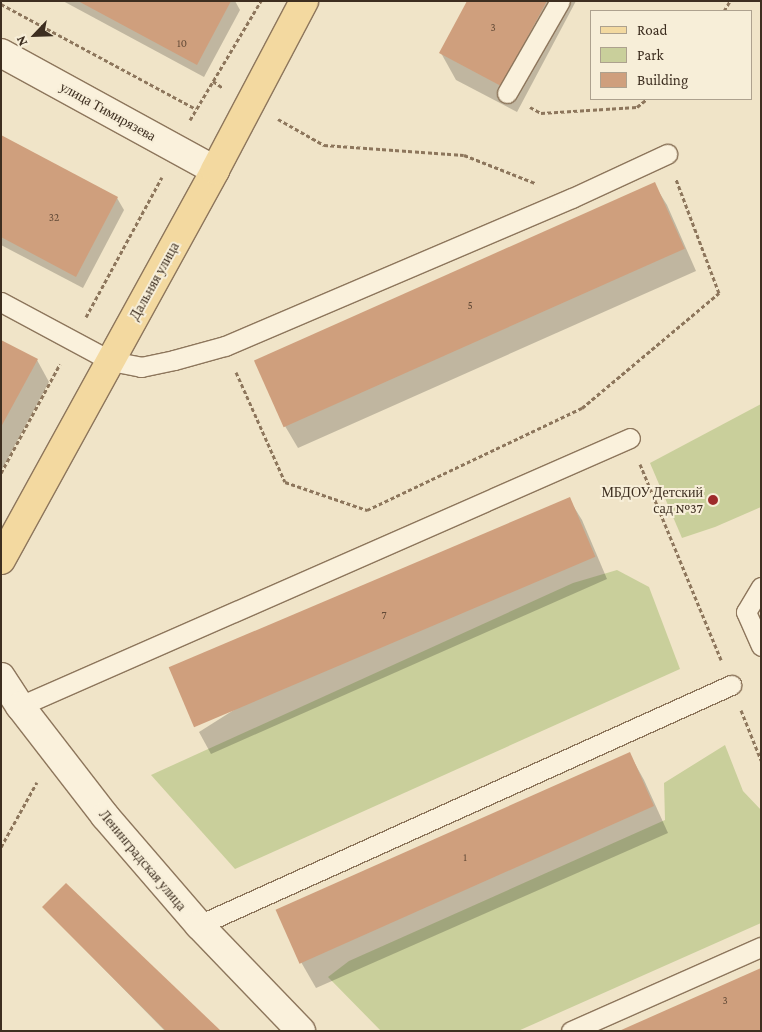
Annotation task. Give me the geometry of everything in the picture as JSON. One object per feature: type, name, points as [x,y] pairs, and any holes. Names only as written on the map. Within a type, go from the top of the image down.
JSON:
[{"type":"main road","name":"Дальняя улица","points":[[1,560],[216,170],[304,1]]},
{"type":"street","name":"улица Тимирязева","points":[[1,53],[216,170]]},
{"type":"street","name":"Ленинградская улица","points":[[1,677],[20,706],[58,752],[105,816],[198,925],[301,1031]]},
{"type":"lane","points":[[507,93],[560,1]]},
{"type":"lane","points":[[1,302],[111,361],[141,367],[225,346],[572,198],[667,154]]},
{"type":"lane","points":[[20,706],[630,438]]},
{"type":"lane","points":[[761,587],[746,612],[761,646]]},
{"type":"lane","points":[[198,925],[731,685]]},
{"type":"lane","points":[[571,1031],[761,947]]},
{"type":"path","points":[[1,474],[196,109],[261,1]]},
{"type":"path","points":[[1,4],[196,109]]},
{"type":"path","points":[[213,82],[324,145],[464,155],[572,198]]},
{"type":"path","points":[[507,93],[541,113],[637,107],[645,100]]},
{"type":"path","points":[[225,346],[285,482],[367,510],[582,408],[719,293],[667,154]]},
{"type":"path","points":[[630,438],[761,760]]},
{"type":"path","points":[[1,847],[36,783],[58,752]]},
{"type":"green space","points":[[761,404],[761,507],[715,527],[682,538],[650,463]]},
{"type":"green space","points":[[617,570],[649,587],[680,669],[235,869],[151,775],[573,583]]},
{"type":"green space","points":[[725,745],[743,791],[761,810],[761,923],[518,1031],[381,1031],[328,977],[349,961],[665,820],[664,783]]},
{"type":"building","points":[[78,1],[231,1],[197,65]]},
{"type":"building","points":[[467,1],[547,1],[501,86],[439,53]]},
{"type":"building","points":[[1,135],[118,197],[76,277],[1,237]]},
{"type":"building","points":[[655,182],[685,249],[284,427],[254,361]]},
{"type":"building","points":[[1,340],[38,359],[1,427]]},
{"type":"building","points":[[570,497],[595,557],[194,727],[169,667]]},
{"type":"building","points":[[630,752],[654,806],[300,964],[276,910]]},
{"type":"building","points":[[66,883],[221,1031],[166,1031],[42,907]]},
{"type":"building","points":[[761,968],[761,1031],[619,1031]]},
{"type":"place","name":"МБДОУ Детский сад №37","points":[[713,500]]}]
